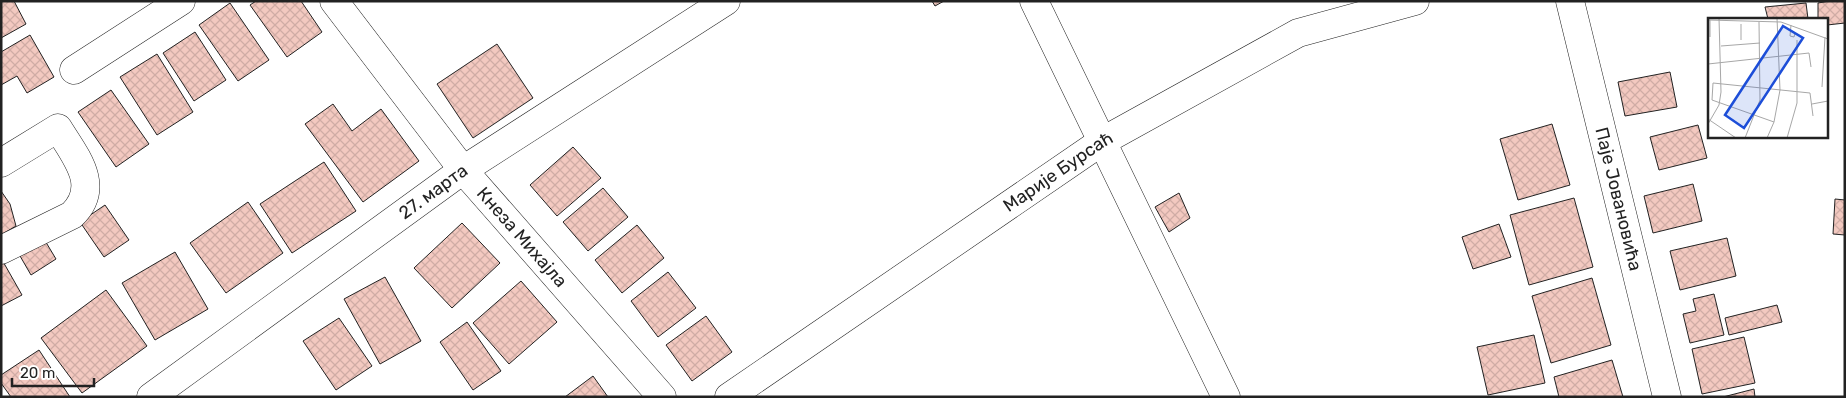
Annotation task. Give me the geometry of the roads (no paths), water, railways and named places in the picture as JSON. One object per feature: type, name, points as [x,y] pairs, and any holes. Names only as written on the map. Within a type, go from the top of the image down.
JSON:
[{"type":"street","points":[[74,70],[181,1]]},
{"type":"street","name":"Кнеза Михајла","points":[[334,1],[463,170],[662,397]]},
{"type":"street","name":"27. марта","points":[[151,397],[463,170],[726,1]]},
{"type":"street","points":[[1034,1],[1226,397]]},
{"type":"street","name":"Марије Бурсаћ","points":[[729,397],[1102,142],[1298,34],[1415,1]]},
{"type":"street","name":"Паје Јовановића","points":[[1570,1],[1667,397]]},
{"type":"street","points":[[1,163],[58,128],[82,168],[87,186],[85,198],[72,215],[1,250]]}]
